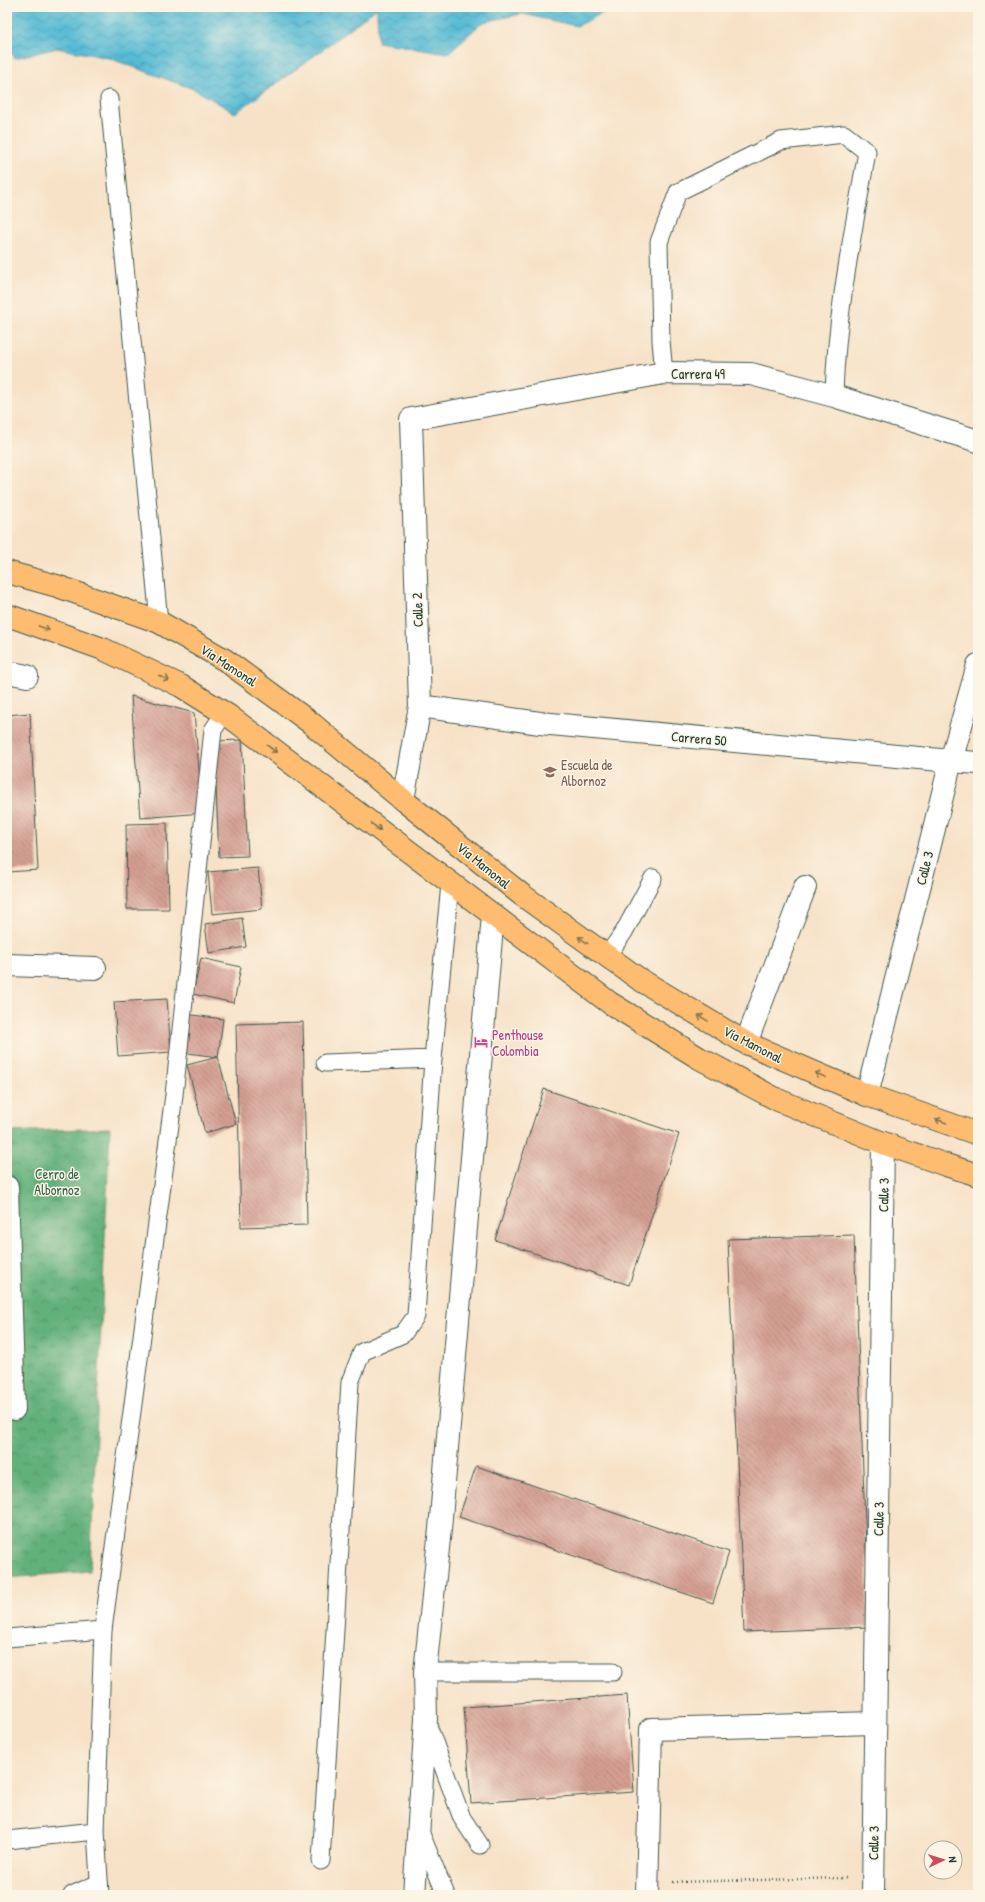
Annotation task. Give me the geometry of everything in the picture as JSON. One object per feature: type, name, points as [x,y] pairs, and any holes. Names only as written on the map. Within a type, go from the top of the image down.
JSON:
[{"type":"main road","name":"Vía Mamonal","points":[[7,572],[57,586],[159,622],[225,660],[305,718],[403,800],[522,895],[606,957],[639,979],[746,1043],[867,1095],[978,1134]]},
{"type":"main road","points":[[7,615],[104,649],[180,686],[229,716],[610,1004],[699,1058],[778,1100],[884,1143],[978,1175]]},
{"type":"street","name":"Carrera 49","points":[[412,419],[664,373],[751,374],[834,396],[978,441]]},
{"type":"street","name":"Calle 2","points":[[403,800],[420,706],[412,419]]},
{"type":"street","name":"Calle 3","points":[[867,1095],[951,761],[978,664]]},
{"type":"street","name":"Carrera 50","points":[[420,706],[540,723],[951,761],[978,762]]},
{"type":"street","points":[[746,1043],[805,887]]},
{"type":"street","points":[[414,1895],[426,1719],[425,1672],[440,1529],[493,915]]},
{"type":"street","points":[[7,965],[96,968]]},
{"type":"street","name":"Calle 3","points":[[873,1886],[884,1143]]},
{"type":"street","points":[[7,1187],[14,1409]]},
{"type":"street","points":[[647,1888],[651,1729],[875,1723]]},
{"type":"lane","points":[[109,99],[159,622]]},
{"type":"lane","points":[[664,373],[661,341],[659,242],[678,192],[781,141],[844,134],[867,152],[847,265],[835,367],[834,396]]},
{"type":"lane","points":[[72,1895],[99,1889],[96,1831],[103,1630],[174,1095],[213,730],[219,721],[229,716]]},
{"type":"lane","points":[[606,957],[624,932],[653,878]]},
{"type":"lane","points":[[321,1861],[350,1382],[362,1352],[404,1334],[416,1316],[433,1059],[450,884]]},
{"type":"lane","points":[[326,1063],[433,1059]]},
{"type":"lane","points":[[7,1638],[103,1630]]},
{"type":"lane","points":[[425,1672],[613,1672]]},
{"type":"lane","points":[[426,1719],[462,1818],[480,1845]]},
{"type":"lane","points":[[419,1829],[446,1895]]},
{"type":"lane","points":[[7,1840],[96,1831]]},
{"type":"path","points":[[647,1888],[873,1886]]},
{"type":"green space","name":"Cerro de Albornoz","points":[[110,1128],[90,1571],[7,1578],[7,1132]]},
{"type":"water","points":[[7,7],[615,7],[577,26],[522,14],[483,22],[448,53],[378,42],[377,8],[235,113],[196,90],[109,58],[57,48],[15,58],[7,48]]},
{"type":"building","points":[[131,696],[194,713],[203,813],[140,818]]},
{"type":"building","points":[[30,713],[38,870],[7,872],[7,715]]},
{"type":"building","points":[[242,740],[248,856],[219,857],[214,741]]},
{"type":"building","points":[[167,823],[169,909],[127,909],[126,824]]},
{"type":"building","points":[[258,868],[262,909],[212,914],[208,872]]},
{"type":"building","points":[[242,918],[246,947],[209,953],[205,924]]},
{"type":"building","points":[[201,958],[241,967],[234,1003],[193,994]]},
{"type":"building","points":[[167,999],[171,1052],[118,1056],[114,1002]]},
{"type":"building","points":[[185,1014],[223,1019],[218,1057],[180,1052]]},
{"type":"building","points":[[303,1022],[307,1225],[241,1227],[236,1024]]},
{"type":"building","points":[[218,1057],[236,1124],[205,1133],[187,1065]]},
{"type":"building","points":[[544,1089],[679,1134],[629,1285],[495,1240]]},
{"type":"building","points":[[854,1235],[869,1627],[744,1632],[728,1239]]},
{"type":"building","points":[[476,1466],[729,1552],[713,1603],[459,1517]]},
{"type":"building","points":[[627,1695],[634,1792],[471,1803],[464,1707]]},
{"type":"place","name":"Escuela de Albornoz","points":[[550,772]]},
{"type":"place","name":"Penthouse Colombia","points":[[481,1042]]}]
